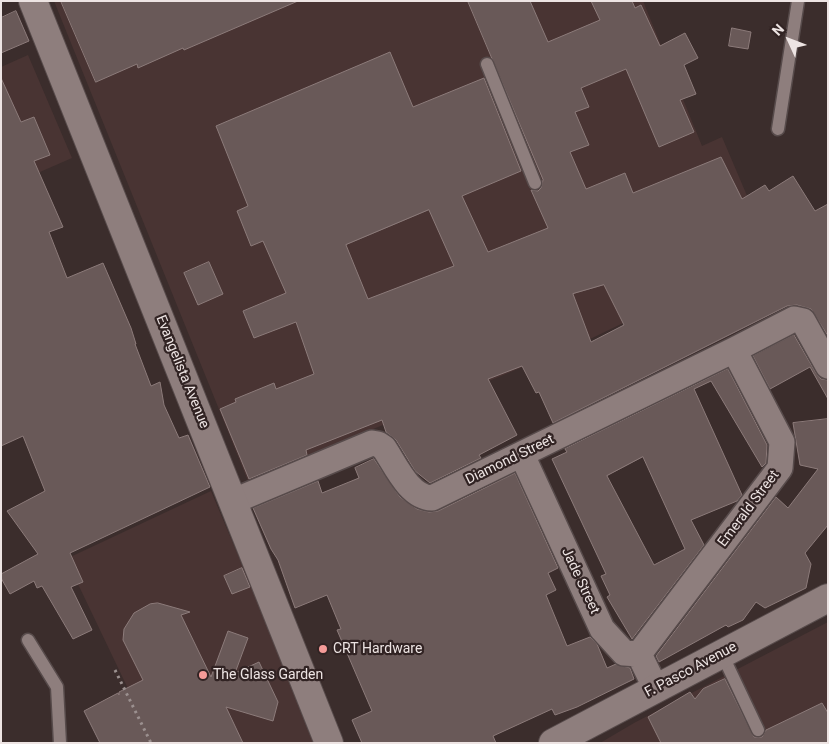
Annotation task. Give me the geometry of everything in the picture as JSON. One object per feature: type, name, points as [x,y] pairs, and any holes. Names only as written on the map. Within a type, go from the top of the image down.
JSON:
[{"type":"street","name":"Evangelista Avenue","points":[[33,1],[234,501],[281,640],[329,743]]},
{"type":"street","name":"Diamond Street","points":[[234,501],[372,443],[384,448],[414,492],[422,498],[432,498],[798,318],[802,321],[828,366]]},
{"type":"street","name":"Emerald Street","points":[[639,654],[780,468],[782,442],[734,350]]},
{"type":"street","name":"Jade Street","points":[[522,455],[602,629],[624,653],[639,654]]},
{"type":"street","name":"F. Pasco Avenue","points":[[553,743],[828,598]]},
{"type":"street","points":[[639,654],[656,689]]},
{"type":"lane","points":[[778,128],[798,1]]},
{"type":"lane","points":[[487,64],[535,183]]},
{"type":"lane","points":[[28,640],[57,687],[60,743]]},
{"type":"lane","points":[[722,654],[758,730]]},
{"type":"path","points":[[115,670],[151,743]]},
{"type":"shaded area","points":[[54,1],[643,1],[702,146],[722,137],[771,252],[590,339],[248,481]]},
{"type":"shaded area","points":[[28,55],[72,158],[1,189],[1,67]]},
{"type":"shaded area","points":[[211,491],[315,743],[154,743],[66,559]]},
{"type":"shaded area","points":[[828,622],[828,743],[600,743],[634,723]]},
{"type":"building","points":[[61,1],[298,1],[184,50],[183,48],[138,68],[137,64],[96,82]]},
{"type":"building","points":[[468,1],[530,1],[548,42],[600,20],[591,1],[632,1],[635,8],[641,5],[660,46],[685,33],[698,58],[684,65],[696,94],[680,100],[694,132],[659,147],[626,69],[581,88],[589,107],[575,112],[589,145],[570,152],[586,189],[625,173],[633,193],[721,157],[742,199],[765,185],[769,191],[793,176],[815,211],[828,204],[828,336],[811,309],[797,305],[787,306],[553,423],[539,392],[536,393],[522,366],[488,379],[517,435],[479,455],[481,458],[430,483],[415,471],[396,440],[386,432],[382,420],[306,450],[307,455],[249,479],[220,409],[236,402],[235,399],[274,383],[276,389],[314,374],[296,322],[254,338],[243,311],[286,293],[263,241],[251,246],[237,211],[248,206],[216,126],[390,52],[413,107],[484,78],[521,171],[462,196],[488,252],[548,228],[531,190],[538,191],[543,180]],"holes":[[[429,210],[454,266],[368,299],[346,245]],[[604,285],[624,325],[591,342],[573,294]]]},
{"type":"building","points":[[16,11],[29,41],[1,53],[1,18]]},
{"type":"building","points":[[732,28],[751,32],[748,49],[729,46]]},
{"type":"building","points":[[1,78],[21,122],[34,117],[50,155],[34,161],[63,227],[49,232],[67,278],[103,263],[131,328],[151,386],[160,382],[164,405],[179,438],[188,435],[210,487],[70,553],[83,582],[71,587],[92,630],[73,639],[42,586],[37,588],[34,581],[10,594],[1,578],[1,574],[38,554],[7,511],[45,491],[23,436],[1,446]]},
{"type":"building","points":[[209,262],[223,294],[198,305],[184,273]]},
{"type":"building","points":[[794,335],[816,373],[821,379],[828,380],[828,399],[810,367],[770,389],[753,356]]},
{"type":"building","points":[[728,369],[767,445],[766,463],[762,467],[711,381],[694,389],[742,495],[737,501],[691,520],[704,545],[632,639],[607,597],[610,595],[601,576],[606,574],[552,459],[567,452],[565,449]],"holes":[[[643,457],[685,549],[654,565],[607,476]]]},
{"type":"building","points":[[828,419],[828,525],[805,553],[811,564],[806,588],[765,608],[756,602],[743,620],[728,627],[726,625],[659,662],[656,656],[776,497],[788,508],[818,469],[800,465],[793,423]]},
{"type":"building","points":[[374,459],[400,497],[417,509],[429,512],[438,511],[515,473],[558,568],[548,573],[556,590],[546,595],[567,646],[590,637],[597,644],[607,668],[616,664],[630,668],[634,679],[577,707],[555,715],[552,709],[493,736],[496,743],[362,743],[352,720],[372,711],[337,630],[341,629],[327,595],[295,608],[278,560],[271,549],[253,508],[318,481],[322,493],[359,478],[355,468]]},
{"type":"building","points":[[242,568],[250,587],[232,594],[224,576]]},
{"type":"building","name":"The Glass Garden","points":[[158,603],[190,612],[181,615],[211,677],[228,631],[248,638],[235,673],[259,662],[278,702],[273,721],[226,707],[243,743],[100,743],[84,711],[118,693],[119,695],[119,692],[143,680],[123,640],[124,629],[134,613],[150,604]]},
{"type":"building","points":[[725,679],[754,737],[762,737],[766,730],[822,703],[828,713],[828,743],[661,743],[648,717],[690,692],[695,699],[703,689]]},
{"type":"place","name":"CRT Hardware","points":[[323,649]]},
{"type":"place","name":"The Glass Garden","points":[[203,675]]}]
